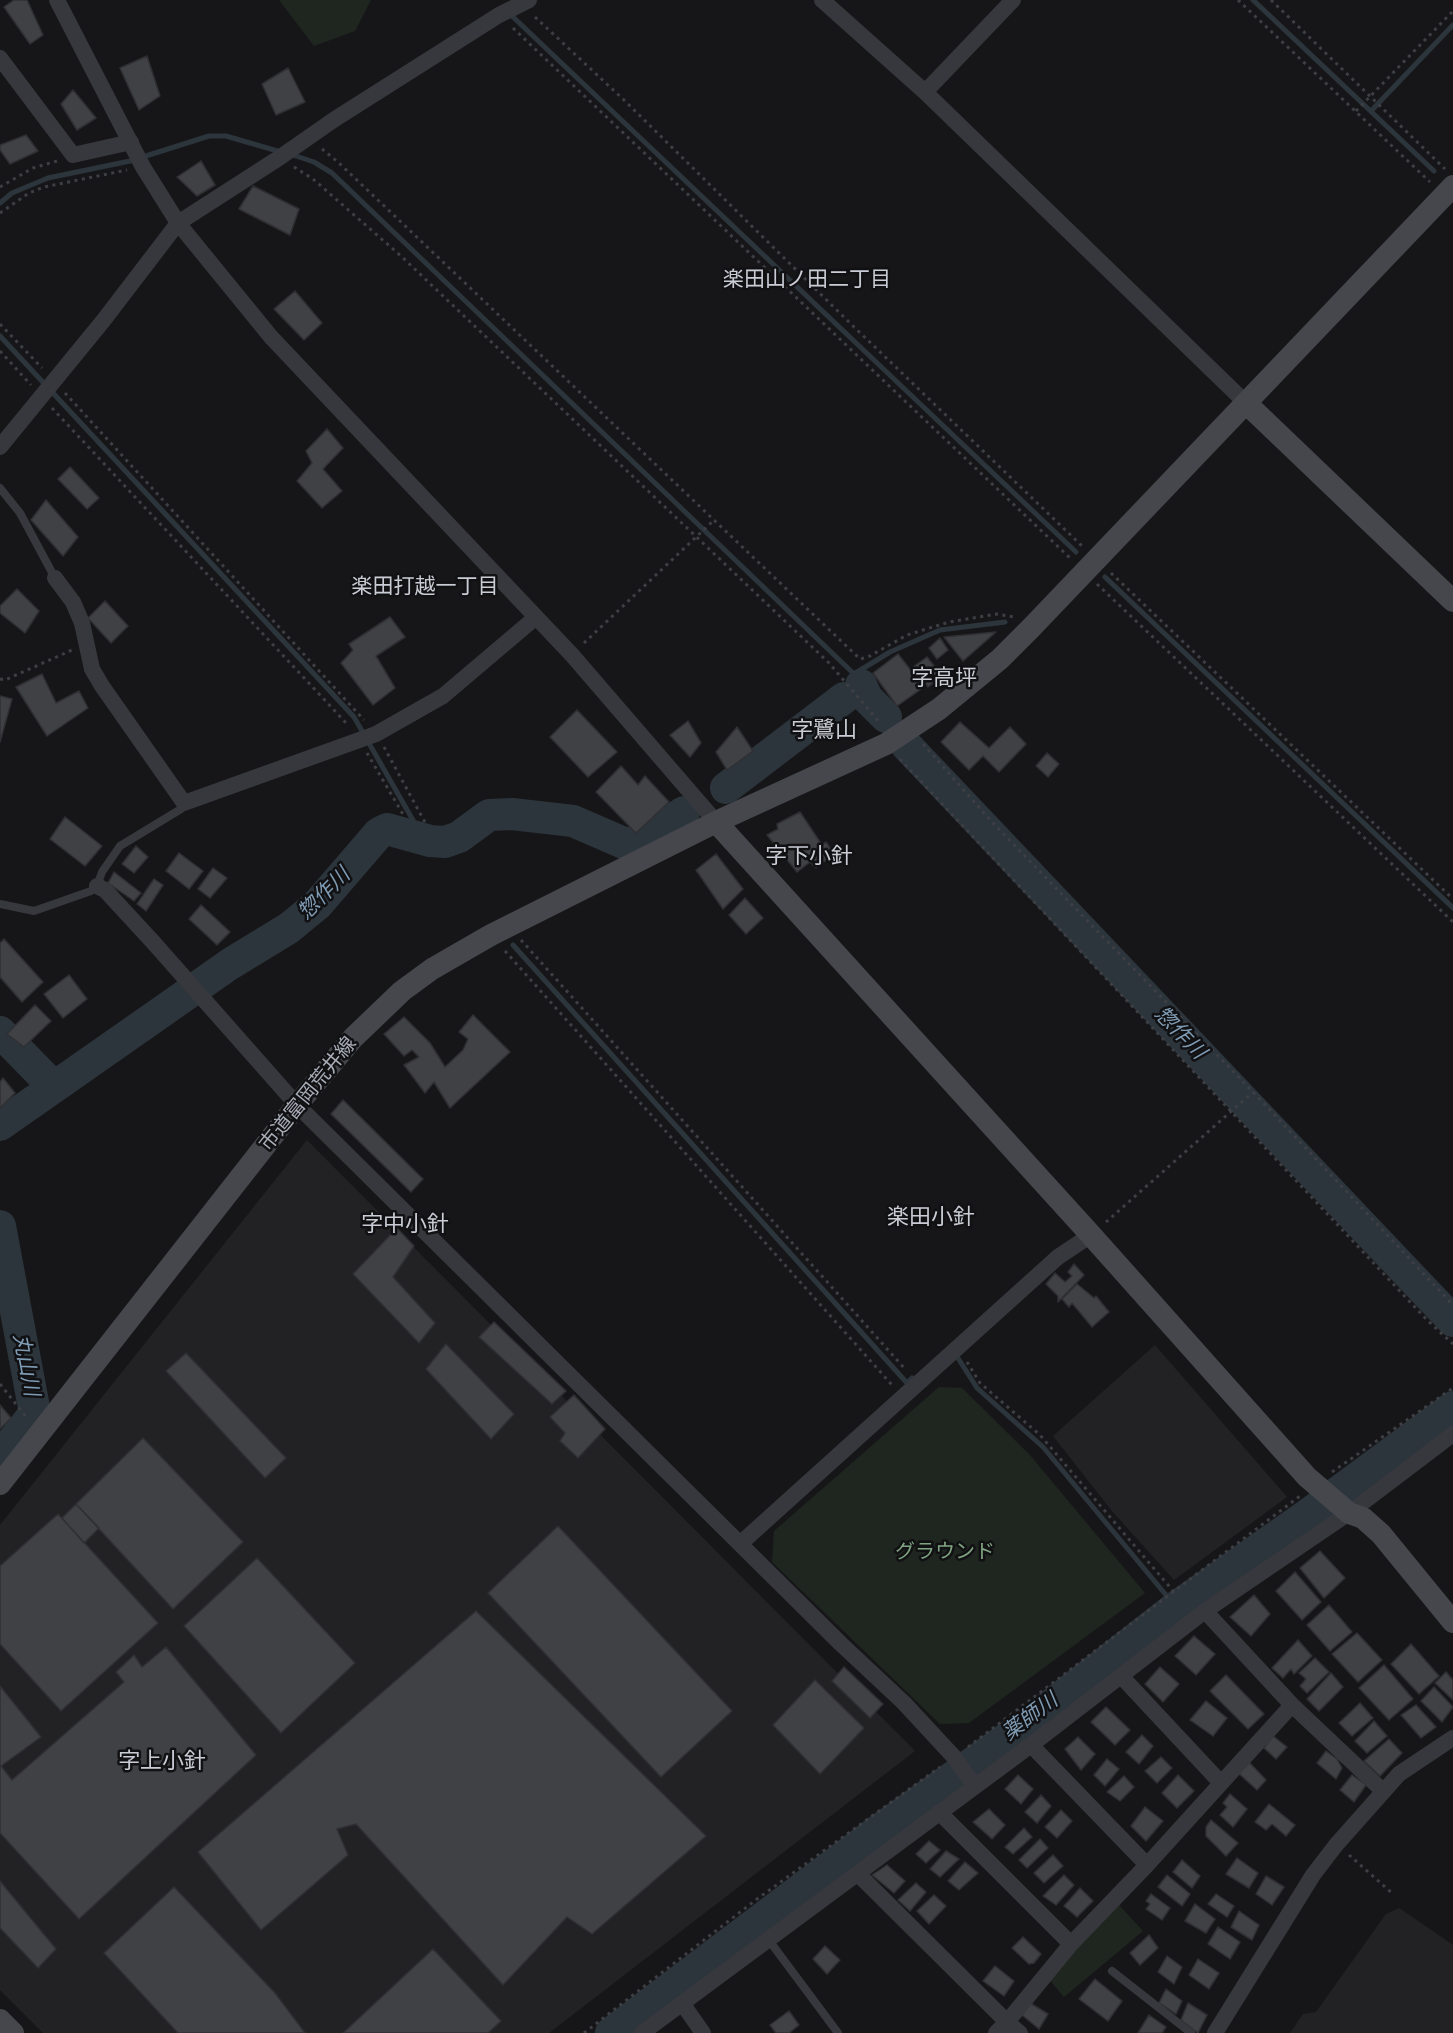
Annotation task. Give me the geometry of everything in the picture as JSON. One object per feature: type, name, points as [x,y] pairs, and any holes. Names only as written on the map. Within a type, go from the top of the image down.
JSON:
[{"type":"street","points":[[57,0],[142,166],[178,223],[271,337],[572,655],[716,822],[1313,1481],[1349,1513],[1363,1518],[1381,1534],[1453,1622]]},
{"type":"street","points":[[822,0],[925,92],[1453,601]]},
{"type":"street","points":[[925,92],[1013,0]]},
{"type":"street","points":[[0,447],[49,389],[178,223],[499,15],[524,2]]},
{"type":"street","points":[[0,58],[73,155],[132,146]]},
{"type":"street","name":"市道富岡荒井線","points":[[0,1484],[297,1105],[353,1038],[402,991],[432,969],[500,930],[716,822],[897,738],[964,689],[1031,628],[1089,564],[1247,404],[1450,186]]},
{"type":"street","points":[[55,578],[73,602],[82,623],[92,669],[184,803],[367,737],[443,696],[535,618]]},
{"type":"street","points":[[97,886],[105,890],[297,1105],[841,1644],[904,1703],[954,1757],[972,1782]]},
{"type":"street","points":[[741,1543],[1058,1257],[1091,1235]]},
{"type":"street","points":[[642,2033],[858,1874],[939,1812],[972,1782],[1031,1745],[1205,1611],[1349,1513],[1453,1434]]},
{"type":"street","points":[[1205,1611],[1292,1705],[1382,1790]]},
{"type":"street","points":[[1121,1676],[1221,1783]]},
{"type":"street","points":[[858,1874],[1008,2029],[1071,1944],[1147,1865],[1292,1705]]},
{"type":"street","points":[[1215,2033],[1313,1875],[1336,1845],[1382,1790],[1399,1774],[1453,1738]]},
{"type":"street","points":[[1031,1745],[1147,1865]]},
{"type":"street","points":[[939,1812],[1071,1944]]},
{"type":"street","points":[[682,2003],[703,2033]]},
{"type":"street","points":[[0,2020],[13,2033]]},
{"type":"lane","points":[[0,489],[20,513],[55,578]]},
{"type":"lane","points":[[0,904],[15,909],[43,910],[92,891],[120,846],[181,809],[184,803]]},
{"type":"lane","points":[[768,1939],[838,2033]]},
{"type":"lane","points":[[1112,1971],[1191,2033]]},
{"type":"path","points":[[1238,0],[1357,111],[1450,186]]},
{"type":"path","points":[[1271,0],[1372,96],[1450,186]]},
{"type":"path","points":[[524,2],[1453,922]]},
{"type":"path","points":[[1357,111],[1453,11]]},
{"type":"path","points":[[499,15],[1453,899]]},
{"type":"path","points":[[307,138],[339,163],[860,659],[868,657],[907,634],[949,622],[997,614],[1013,616],[1031,628]]},
{"type":"path","points":[[285,154],[401,256],[849,685],[1233,1111],[1427,1320],[1453,1344]]},
{"type":"path","points":[[0,187],[33,168],[73,155]]},
{"type":"path","points":[[0,213],[28,193],[44,187],[142,166]]},
{"type":"path","points":[[0,324],[49,389],[339,713],[367,737],[404,816]]},
{"type":"path","points":[[0,351],[49,389],[367,737],[427,826]]},
{"type":"path","points":[[572,655],[713,521]]},
{"type":"path","points":[[0,679],[5,680],[86,644]]},
{"type":"path","points":[[897,738],[991,821],[1253,1092],[1453,1305]]},
{"type":"path","points":[[500,930],[905,1371],[913,1364]]},
{"type":"path","points":[[500,930],[903,1397]]},
{"type":"path","points":[[1091,1235],[1253,1092]]},
{"type":"path","points":[[954,1351],[980,1383],[1040,1434],[1174,1592]]},
{"type":"path","points":[[0,1384],[20,1409]]},
{"type":"path","points":[[584,2033],[757,1899],[954,1757],[1174,1592],[1313,1481],[1453,1388]]},
{"type":"path","points":[[1336,1845],[1366,1867],[1392,1893]]},
{"type":"shaded area","points":[[307,1140],[915,1751],[549,2033],[43,2033],[0,1990],[0,1525]]},
{"type":"shaded area","points":[[1155,1345],[1287,1497],[1174,1580],[1112,1511],[1053,1436]]},
{"type":"shaded area","points":[[1399,1908],[1453,1945],[1453,2033],[1290,2033],[1303,2014],[1316,2012],[1386,1914]]},
{"type":"green space","points":[[279,0],[371,0],[355,31],[314,46]]},
{"type":"green space","name":"グラウンド","points":[[939,1387],[962,1388],[1029,1454],[1145,1593],[969,1723],[940,1724],[772,1562],[774,1531]]},
{"type":"green space","points":[[1119,1905],[1143,1931],[1064,1997],[1047,1977]]},
{"type":"building","points":[[14,0],[27,0],[43,35],[30,44],[4,7]]},
{"type":"building","points":[[147,56],[160,96],[139,110],[120,68]]},
{"type":"building","points":[[288,68],[305,102],[276,115],[262,84]]},
{"type":"building","points":[[73,90],[96,118],[77,130],[61,104]]},
{"type":"building","points":[[26,135],[38,151],[10,164],[0,150],[0,145]]},
{"type":"building","points":[[201,161],[215,185],[197,196],[177,177]]},
{"type":"building","points":[[253,186],[299,209],[290,235],[239,209]]},
{"type":"building","points":[[295,291],[322,323],[304,340],[274,309]]},
{"type":"building","points":[[327,429],[343,448],[323,469],[342,491],[322,508],[297,481],[312,463],[306,451]]},
{"type":"building","points":[[70,467],[99,498],[87,509],[58,479]]},
{"type":"building","points":[[46,500],[78,537],[63,556],[31,520]]},
{"type":"building","points":[[17,589],[39,611],[25,633],[0,613],[0,606]]},
{"type":"building","points":[[105,601],[128,626],[111,643],[88,618]]},
{"type":"building","points":[[390,617],[405,637],[376,656],[395,688],[373,705],[341,663],[353,650],[349,644]]},
{"type":"building","points":[[996,632],[963,661],[944,637]]},
{"type":"building","points":[[940,638],[948,650],[937,659],[929,648]]},
{"type":"building","points":[[898,654],[924,687],[897,706],[873,673]]},
{"type":"building","points":[[927,657],[942,676],[928,687],[913,667]]},
{"type":"building","points":[[42,674],[56,703],[79,691],[88,708],[47,736],[16,687]]},
{"type":"building","points":[[0,696],[12,699],[0,742]]},
{"type":"building","points":[[577,710],[617,752],[588,777],[550,737]]},
{"type":"building","points":[[688,721],[701,743],[690,757],[670,735]]},
{"type":"building","points":[[960,722],[989,748],[1010,727],[1026,744],[999,772],[983,756],[969,770],[941,742]]},
{"type":"building","points":[[737,727],[753,751],[727,770],[716,752]]},
{"type":"building","points":[[1047,753],[1059,764],[1048,777],[1036,766]]},
{"type":"building","points":[[621,766],[638,785],[645,776],[669,802],[636,833],[596,792]]},
{"type":"building","points":[[800,812],[822,845],[826,842],[834,854],[816,868],[810,862],[797,872],[767,835],[778,829],[777,824]]},
{"type":"building","points":[[65,817],[102,846],[85,866],[50,839]]},
{"type":"building","points":[[136,846],[148,857],[134,873],[122,864]]},
{"type":"building","points":[[179,853],[203,871],[189,889],[166,871]]},
{"type":"building","points":[[716,854],[743,889],[723,909],[696,870]]},
{"type":"building","points":[[213,868],[227,878],[210,898],[198,889]]},
{"type":"building","points":[[114,872],[141,893],[134,901],[108,883]]},
{"type":"building","points":[[154,879],[163,885],[146,911],[137,904]]},
{"type":"building","points":[[745,898],[763,918],[746,934],[729,915]]},
{"type":"building","points":[[201,905],[230,932],[217,945],[189,919]]},
{"type":"building","points":[[4,939],[43,982],[22,1002],[0,977],[0,943]]},
{"type":"building","points":[[69,975],[87,999],[63,1018],[44,994]]},
{"type":"building","points":[[35,1005],[51,1021],[24,1047],[7,1034]]},
{"type":"building","points":[[473,1015],[510,1052],[450,1108],[434,1082],[425,1093],[404,1065],[419,1057],[412,1050],[404,1056],[384,1034],[404,1017],[430,1043],[445,1067],[463,1050],[468,1039],[459,1032]]},
{"type":"building","points":[[3,1078],[15,1093],[0,1108],[0,1082]]},
{"type":"building","points":[[343,1100],[423,1179],[411,1192],[331,1114]]},
{"type":"building","points":[[397,1228],[414,1246],[393,1277],[435,1323],[419,1343],[353,1274]]},
{"type":"building","points":[[1074,1264],[1084,1275],[1058,1302],[1058,1296],[1046,1284],[1055,1273],[1065,1282],[1072,1276],[1068,1272]]},
{"type":"building","points":[[1077,1284],[1094,1298],[1096,1296],[1109,1312],[1092,1327],[1072,1303],[1069,1307],[1062,1299]]},
{"type":"building","points":[[494,1322],[566,1391],[552,1404],[479,1337]]},
{"type":"building","points":[[446,1344],[514,1414],[491,1439],[426,1369]]},
{"type":"building","points":[[186,1353],[286,1458],[265,1478],[166,1371]]},
{"type":"building","points":[[574,1395],[605,1429],[578,1458],[560,1441],[565,1433],[550,1417]]},
{"type":"building","points":[[0,1405],[11,1418],[0,1429]]},
{"type":"building","points":[[143,1438],[243,1542],[173,1609],[76,1504]]},
{"type":"building","points":[[76,1504],[99,1528],[84,1543],[62,1518]]},
{"type":"building","points":[[58,1514],[158,1623],[61,1711],[0,1644],[0,1566]]},
{"type":"building","points":[[558,1526],[732,1711],[661,1777],[488,1593]]},
{"type":"building","points":[[1320,1551],[1345,1578],[1324,1598],[1300,1568]]},
{"type":"building","points":[[257,1558],[355,1663],[281,1733],[184,1626]]},
{"type":"building","points":[[1295,1572],[1321,1602],[1302,1620],[1276,1591]]},
{"type":"building","points":[[1254,1595],[1270,1614],[1251,1636],[1230,1617]]},
{"type":"building","points":[[1329,1605],[1352,1632],[1330,1651],[1307,1625]]},
{"type":"building","points":[[476,1611],[706,1836],[592,1934],[567,1917],[503,1985],[356,1824],[337,1829],[348,1855],[261,1930],[198,1852]]},
{"type":"building","points":[[1357,1633],[1382,1660],[1358,1682],[1332,1654]]},
{"type":"building","points":[[1194,1636],[1215,1654],[1196,1675],[1175,1656]]},
{"type":"building","points":[[1298,1640],[1312,1656],[1294,1674],[1291,1669],[1283,1678],[1272,1668]]},
{"type":"building","points":[[1411,1644],[1439,1676],[1419,1694],[1391,1664]]},
{"type":"building","points":[[166,1647],[256,1755],[79,1919],[0,1833],[0,1686],[41,1737],[1,1766],[12,1780],[124,1682],[116,1672],[134,1655],[142,1667]]},
{"type":"building","points":[[1315,1658],[1329,1672],[1307,1693],[1300,1686],[1306,1679],[1299,1673]]},
{"type":"building","points":[[1384,1665],[1413,1699],[1389,1720],[1359,1688]]},
{"type":"building","points":[[844,1667],[883,1704],[870,1718],[832,1681]]},
{"type":"building","points":[[1160,1667],[1179,1684],[1163,1702],[1145,1684]]},
{"type":"building","points":[[1446,1672],[1453,1680],[1453,1700],[1435,1683]]},
{"type":"building","points":[[1331,1673],[1343,1687],[1319,1711],[1307,1699]]},
{"type":"building","points":[[1226,1675],[1264,1714],[1248,1729],[1210,1691]]},
{"type":"building","points":[[815,1680],[864,1728],[820,1774],[773,1725]]},
{"type":"building","points":[[1434,1687],[1453,1707],[1442,1722],[1421,1701]]},
{"type":"building","points":[[1206,1701],[1227,1718],[1213,1736],[1190,1720]]},
{"type":"building","points":[[1360,1703],[1373,1718],[1352,1736],[1339,1723]]},
{"type":"building","points":[[1416,1705],[1436,1727],[1421,1738],[1401,1715]]},
{"type":"building","points":[[1106,1707],[1130,1730],[1115,1745],[1091,1722]]},
{"type":"building","points":[[1374,1721],[1387,1736],[1367,1753],[1355,1741]]},
{"type":"building","points":[[1142,1735],[1153,1746],[1139,1764],[1126,1752]]},
{"type":"building","points":[[1273,1736],[1287,1747],[1276,1759],[1264,1748]]},
{"type":"building","points":[[1078,1737],[1095,1754],[1081,1770],[1065,1749]]},
{"type":"building","points":[[1389,1739],[1402,1753],[1380,1776],[1364,1761]]},
{"type":"building","points":[[1326,1751],[1337,1759],[1342,1768],[1336,1779],[1317,1763]]},
{"type":"building","points":[[1161,1757],[1172,1768],[1157,1783],[1145,1771]]},
{"type":"building","points":[[1107,1759],[1119,1769],[1105,1786],[1094,1775]]},
{"type":"building","points":[[1247,1760],[1266,1780],[1257,1790],[1236,1771]]},
{"type":"building","points":[[1018,1775],[1033,1789],[1021,1804],[1005,1789]]},
{"type":"building","points":[[1178,1775],[1194,1791],[1177,1808],[1162,1793]]},
{"type":"building","points":[[1352,1775],[1366,1785],[1354,1802],[1340,1790]]},
{"type":"building","points":[[1124,1776],[1134,1787],[1120,1801],[1107,1792]]},
{"type":"building","points":[[1230,1794],[1247,1809],[1233,1827],[1220,1815],[1227,1807],[1223,1803]]},
{"type":"building","points":[[1041,1795],[1051,1806],[1037,1823],[1025,1812]]},
{"type":"building","points":[[1269,1804],[1295,1825],[1286,1836],[1272,1824],[1266,1830],[1255,1822]]},
{"type":"building","points":[[1145,1807],[1163,1821],[1146,1841],[1131,1826]]},
{"type":"building","points":[[989,1809],[1005,1825],[992,1839],[973,1822]]},
{"type":"building","points":[[1061,1810],[1072,1821],[1057,1838],[1045,1827]]},
{"type":"building","points":[[1211,1820],[1238,1843],[1226,1856],[1206,1836],[1206,1827]]},
{"type":"building","points":[[1024,1828],[1032,1837],[1013,1854],[1005,1847]]},
{"type":"building","points":[[1040,1839],[1048,1848],[1027,1868],[1019,1860]]},
{"type":"building","points":[[929,1841],[940,1850],[926,1863],[916,1854]]},
{"type":"building","points":[[946,1851],[959,1859],[940,1877],[930,1869]]},
{"type":"building","points":[[1053,1855],[1063,1866],[1044,1883],[1034,1873]]},
{"type":"building","points":[[1237,1858],[1258,1873],[1249,1888],[1226,1874]]},
{"type":"building","points":[[1182,1860],[1200,1876],[1192,1888],[1173,1872]]},
{"type":"building","points":[[965,1862],[978,1873],[959,1890],[948,1881]]},
{"type":"building","points":[[887,1865],[905,1881],[894,1893],[872,1875]]},
{"type":"building","points":[[1064,1875],[1074,1885],[1056,1905],[1043,1896]]},
{"type":"building","points":[[1167,1875],[1190,1894],[1182,1906],[1158,1887]]},
{"type":"building","points":[[1266,1876],[1284,1887],[1272,1905],[1256,1894]]},
{"type":"building","points":[[0,1881],[56,1949],[38,1968],[0,1928]]},
{"type":"building","points":[[916,1883],[926,1892],[910,1911],[898,1900]]},
{"type":"building","points":[[174,1887],[275,1993],[305,2033],[178,2033],[104,1953]]},
{"type":"building","points":[[1080,1888],[1093,1901],[1077,1917],[1064,1906]]},
{"type":"building","points":[[1151,1894],[1170,1908],[1162,1920],[1146,1909],[1150,1904],[1146,1901]]},
{"type":"building","points":[[1216,1894],[1234,1906],[1227,1917],[1208,1904]]},
{"type":"building","points":[[934,1895],[946,1906],[929,1924],[917,1911]]},
{"type":"building","points":[[1195,1904],[1215,1919],[1206,1933],[1185,1921]]},
{"type":"building","points":[[1239,1911],[1259,1925],[1252,1940],[1231,1927]]},
{"type":"building","points":[[1218,1927],[1240,1942],[1230,1959],[1208,1944]]},
{"type":"building","points":[[1149,1935],[1158,1948],[1140,1965],[1130,1953]]},
{"type":"building","points":[[1023,1937],[1041,1954],[1034,1963],[1029,1964],[1012,1948]]},
{"type":"building","points":[[825,1946],[840,1960],[827,1974],[813,1959]]},
{"type":"building","points":[[433,1949],[501,2021],[488,2033],[343,2033]]},
{"type":"building","points":[[1167,1956],[1182,1967],[1174,1984],[1158,1972]]},
{"type":"building","points":[[1198,1959],[1219,1973],[1209,1989],[1189,1975]]},
{"type":"building","points":[[995,1966],[1014,1981],[1004,1996],[983,1981]]},
{"type":"building","points":[[1095,1979],[1122,2001],[1108,2021],[1079,1999]]},
{"type":"building","points":[[1166,1989],[1182,2001],[1176,2014],[1159,2003]]},
{"type":"building","points":[[1030,2003],[1048,2014],[1039,2029],[1022,2015]]},
{"type":"building","points":[[1188,2003],[1207,2015],[1198,2033],[1181,2020]]},
{"type":"building","points":[[789,2011],[799,2025],[789,2033],[776,2033],[770,2025]]},
{"type":"building","points":[[1149,2015],[1166,2027],[1162,2033],[1138,2033]]},
{"type":"waterway","points":[[1253,0],[1434,171]]},
{"type":"waterway","points":[[512,16],[1076,552]]},
{"type":"waterway","points":[[1371,111],[1453,25]]},
{"type":"waterway","points":[[0,203],[12,193],[48,178],[130,161],[209,136],[226,136],[281,152]]},
{"type":"waterway","points":[[290,154],[314,162],[332,173],[854,674],[861,685]]},
{"type":"waterway","points":[[0,336],[354,717],[414,822]]},
{"type":"waterway","points":[[1105,577],[1453,908]]},
{"type":"waterway","points":[[854,674],[890,652],[940,630],[1005,622]]},
{"type":"waterway","name":"惣作川","points":[[861,685],[867,698],[886,717]]},
{"type":"waterway","name":"惣作川","points":[[726,788],[844,698]]},
{"type":"waterway","name":"惣作川","points":[[907,746],[1453,1321]]},
{"type":"waterway","name":"惣作川","points":[[0,1125],[230,964],[289,928],[317,905],[379,833],[387,829],[430,841],[445,842],[459,837],[489,815],[512,814],[573,821],[626,844],[646,838],[684,812]]},
{"type":"waterway","points":[[513,945],[907,1383],[912,1378]]},
{"type":"waterway","name":"惣作川","points":[[0,1032],[54,1087]]},
{"type":"waterway","name":"丸山川","points":[[0,1226],[35,1413],[0,1457]]},
{"type":"waterway","points":[[956,1355],[977,1388],[1043,1447],[1176,1607]]},
{"type":"waterway","name":"薬師川","points":[[611,2033],[879,1830],[1024,1726],[1176,1607],[1307,1515],[1453,1407]]},
{"type":"district","name":"楽田山ノ田二丁目","points":[[807,280]]},
{"type":"district","name":"楽田打越一丁目","points":[[425,587]]},
{"type":"district","name":"字高坪","points":[[944,678]]},
{"type":"district","name":"字鷺山","points":[[824,730]]},
{"type":"district","name":"字下小針","points":[[809,856]]},
{"type":"district","name":"楽田小針","points":[[931,1217]]},
{"type":"district","name":"字中小針","points":[[405,1224]]},
{"type":"district","name":"字上小針","points":[[162,1761]]}]
